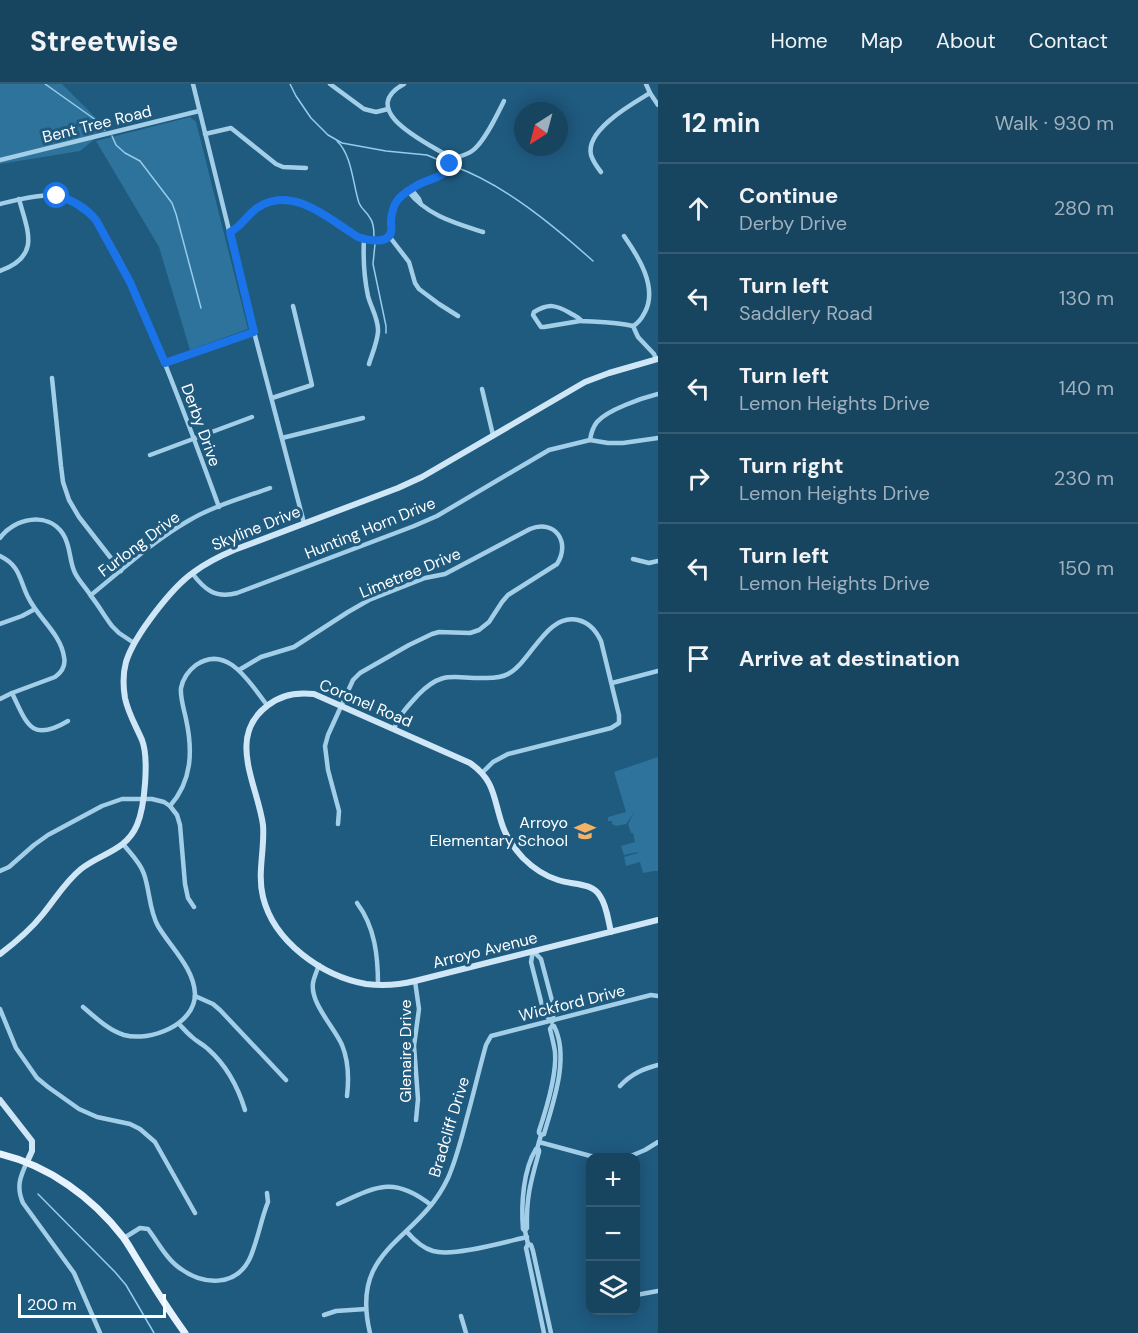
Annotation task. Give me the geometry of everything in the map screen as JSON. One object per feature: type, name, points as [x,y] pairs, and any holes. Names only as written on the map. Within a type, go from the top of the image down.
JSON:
[{"type":"main road","points":[[0,1154],[16,1157],[56,1177],[91,1203],[124,1238],[185,1333]]},
{"type":"street","points":[[193,84],[304,523]]},
{"type":"street","points":[[330,84],[364,109],[376,112],[388,109]]},
{"type":"street","points":[[230,232],[263,204],[277,200],[291,200],[309,206],[364,239],[380,240],[389,236],[395,203],[410,190],[445,173],[449,168],[449,160],[443,153],[403,127],[388,109],[387,98],[404,84]]},
{"type":"street","points":[[646,84],[658,105]]},
{"type":"street","points":[[601,172],[591,155],[591,147],[599,131],[616,115],[650,93]]},
{"type":"street","points":[[449,160],[475,149],[504,101]]},
{"type":"street","name":"Bent Tree Road","points":[[0,160],[199,111]]},
{"type":"street","points":[[205,134],[231,128],[270,161],[283,167],[306,168]]},
{"type":"street","points":[[410,190],[416,202],[433,214],[483,232]]},
{"type":"street","name":"Derby Drive","points":[[0,204],[47,195],[57,196],[74,201],[96,220],[130,282],[165,363],[219,507]]},
{"type":"street","points":[[0,272],[12,267],[26,253],[28,232],[19,199]]},
{"type":"street","points":[[389,236],[409,262],[419,289],[458,316]]},
{"type":"street","points":[[582,321],[558,306],[541,308],[533,315],[541,327],[582,321],[633,326],[637,325],[649,304],[649,290],[639,260],[624,236]]},
{"type":"street","points":[[364,239],[363,265],[368,297],[378,331],[369,364]]},
{"type":"street","points":[[272,398],[312,386],[293,306]]},
{"type":"street","points":[[633,326],[638,337],[657,359]]},
{"type":"street","points":[[165,363],[254,332]]},
{"type":"street","name":"Skyline Drive","points":[[0,954],[29,930],[75,874],[89,863],[123,844],[136,826],[143,798],[145,748],[126,706],[123,687],[125,667],[134,643],[168,597],[192,573],[222,555],[414,481],[585,382],[657,359]]},
{"type":"street","points":[[52,378],[63,482],[69,500],[79,517],[121,571]]},
{"type":"street","points":[[482,389],[493,435]]},
{"type":"street","points":[[590,440],[598,420],[634,401],[658,394]]},
{"type":"street","points":[[150,455],[252,417]]},
{"type":"street","points":[[282,438],[363,418]]},
{"type":"street","name":"Hunting Horn Drive","points":[[192,573],[202,585],[213,592],[226,595],[237,593],[437,516],[541,454],[557,447],[590,440],[623,443],[658,438]]},
{"type":"street","name":"Furlong Drive","points":[[91,595],[189,520],[270,488]]},
{"type":"street","points":[[0,538],[9,528],[19,522],[37,519],[52,523],[67,541],[74,571],[112,626],[134,643]]},
{"type":"street","name":"Limetree Drive","points":[[239,670],[261,657],[294,648],[369,600],[425,578],[446,574],[537,526],[545,526],[559,536],[563,551],[557,564],[508,595],[485,626],[470,633],[439,632],[409,645],[360,674],[350,685],[341,705]]},
{"type":"street","points":[[0,556],[15,568],[26,594],[56,638],[64,657],[64,666],[56,677],[0,699]]},
{"type":"street","points":[[633,559],[649,563],[658,561]]},
{"type":"street","points":[[0,624],[35,609]]},
{"type":"street","points":[[394,729],[404,710],[427,686],[435,681],[450,676],[493,678],[508,674],[524,661],[548,630],[573,619],[586,622],[595,630],[601,641],[619,723],[611,728],[508,754],[493,762],[482,773]]},
{"type":"street","points":[[170,806],[188,777],[188,728],[181,695],[185,677],[197,664],[210,660],[224,660],[239,670],[267,705],[253,721],[246,750],[263,829],[261,872],[264,900],[271,917],[285,939],[300,953],[320,965],[314,976],[313,992],[316,1002],[343,1047],[349,1077],[347,1096]]},
{"type":"street","points":[[612,683],[658,671]]},
{"type":"street","points":[[12,693],[30,726],[49,731],[68,722]]},
{"type":"street","name":"Coronel Road","points":[[267,705],[291,694],[306,693],[321,697],[470,763],[482,773],[492,787],[502,825],[518,853],[533,867],[553,879],[585,885],[595,890],[602,898],[611,932]]},
{"type":"street","points":[[338,824],[339,811],[328,770],[325,746],[341,705]]},
{"type":"street","points":[[0,872],[48,835],[102,806],[122,798],[158,800],[170,806],[179,820],[185,884],[188,898],[194,907]]},
{"type":"street","points":[[82,1007],[112,1030],[124,1035],[146,1035],[170,1029],[179,1024],[191,1007],[195,996],[191,975],[153,917],[142,869],[123,844]]},
{"type":"street","points":[[357,903],[369,921],[376,946],[378,985]]},
{"type":"street","name":"Arroyo Avenue","points":[[320,965],[347,980],[378,985],[397,985],[658,920]]},
{"type":"street","points":[[534,951],[541,959],[555,1012],[552,1023]]},
{"type":"street","points":[[534,951],[531,962],[544,1013],[556,1028],[560,1045],[560,1065],[554,1099],[537,1149],[539,1152],[530,1185],[525,1231],[528,1244],[526,1248],[544,1333]]},
{"type":"street","name":"Glenaire Drive","points":[[415,981],[418,1009],[414,1046],[418,1099],[416,1120]]},
{"type":"street","name":"Wickford Drive","points":[[491,1036],[552,1023],[651,995],[658,996]]},
{"type":"street","points":[[195,996],[213,1004],[220,1010],[286,1080]]},
{"type":"street","points":[[0,1009],[16,1048],[37,1078],[79,1109],[97,1117],[130,1124],[140,1129],[155,1142],[195,1213]]},
{"type":"street","points":[[179,1024],[206,1047],[225,1068],[239,1092],[245,1110]]},
{"type":"street","name":"Bradcliff Drive","points":[[370,1333],[366,1309],[367,1286],[384,1253],[407,1232],[445,1185],[452,1169],[486,1045],[491,1036]]},
{"type":"street","points":[[620,1086],[634,1074],[658,1065]]},
{"type":"street","points":[[0,1100],[32,1141],[32,1151],[19,1186],[23,1203],[74,1273],[100,1333]]},
{"type":"street","points":[[539,1142],[586,1155]]},
{"type":"street","points":[[638,1153],[658,1142]]},
{"type":"street","points":[[338,1204],[373,1189],[387,1186],[408,1190],[431,1205]]},
{"type":"street","points":[[124,1238],[140,1228],[148,1229],[180,1269],[206,1280],[231,1279],[240,1273],[249,1260],[267,1202],[267,1193]]},
{"type":"street","points":[[407,1232],[425,1248],[444,1253],[527,1237]]},
{"type":"street","points":[[528,1244],[531,1245],[533,1251],[551,1333]]},
{"type":"street","points":[[640,1295],[658,1291]]},
{"type":"street","points":[[324,1315],[336,1311],[366,1309]]},
{"type":"street","points":[[461,1316],[466,1333]]},
{"type":"shaded area","points":[[0,84],[62,84],[107,129],[80,151],[0,164]]},
{"type":"shaded area","points":[[190,117],[196,122],[248,329],[190,350],[159,247],[96,141]]},
{"type":"shaded area","points":[[658,757],[658,871],[643,873],[640,862],[626,866],[624,857],[638,852],[624,855],[621,846],[635,842],[628,824],[634,813],[626,824],[616,826],[612,824],[612,821],[608,821],[608,817],[626,812],[614,772]]},
{"type":"waterway","points":[[45,84],[93,118],[105,130]]},
{"type":"waterway","points":[[290,84],[311,118],[328,135],[342,143],[427,155],[446,163]]},
{"type":"waterway","points":[[112,136],[116,145],[140,161],[172,203],[201,308]]},
{"type":"waterway","points":[[337,141],[346,154],[359,203],[372,222],[374,236]]},
{"type":"waterway","points":[[453,166],[491,184],[528,207],[593,261]]},
{"type":"waterway","points":[[375,244],[373,264],[386,333]]},
{"type":"waterway","points":[[38,1194],[126,1285],[154,1333]]},
{"type":"place","name":"Arroyo Elementary School","points":[[585,831]]},
{"type":"route","points":[[57,196],[74,201],[96,220],[130,282],[165,363],[254,332],[230,232],[236,229],[256,208],[277,200],[298,201],[358,237],[380,240],[389,236],[391,232],[395,203],[418,184],[445,173],[450,164]]}]
